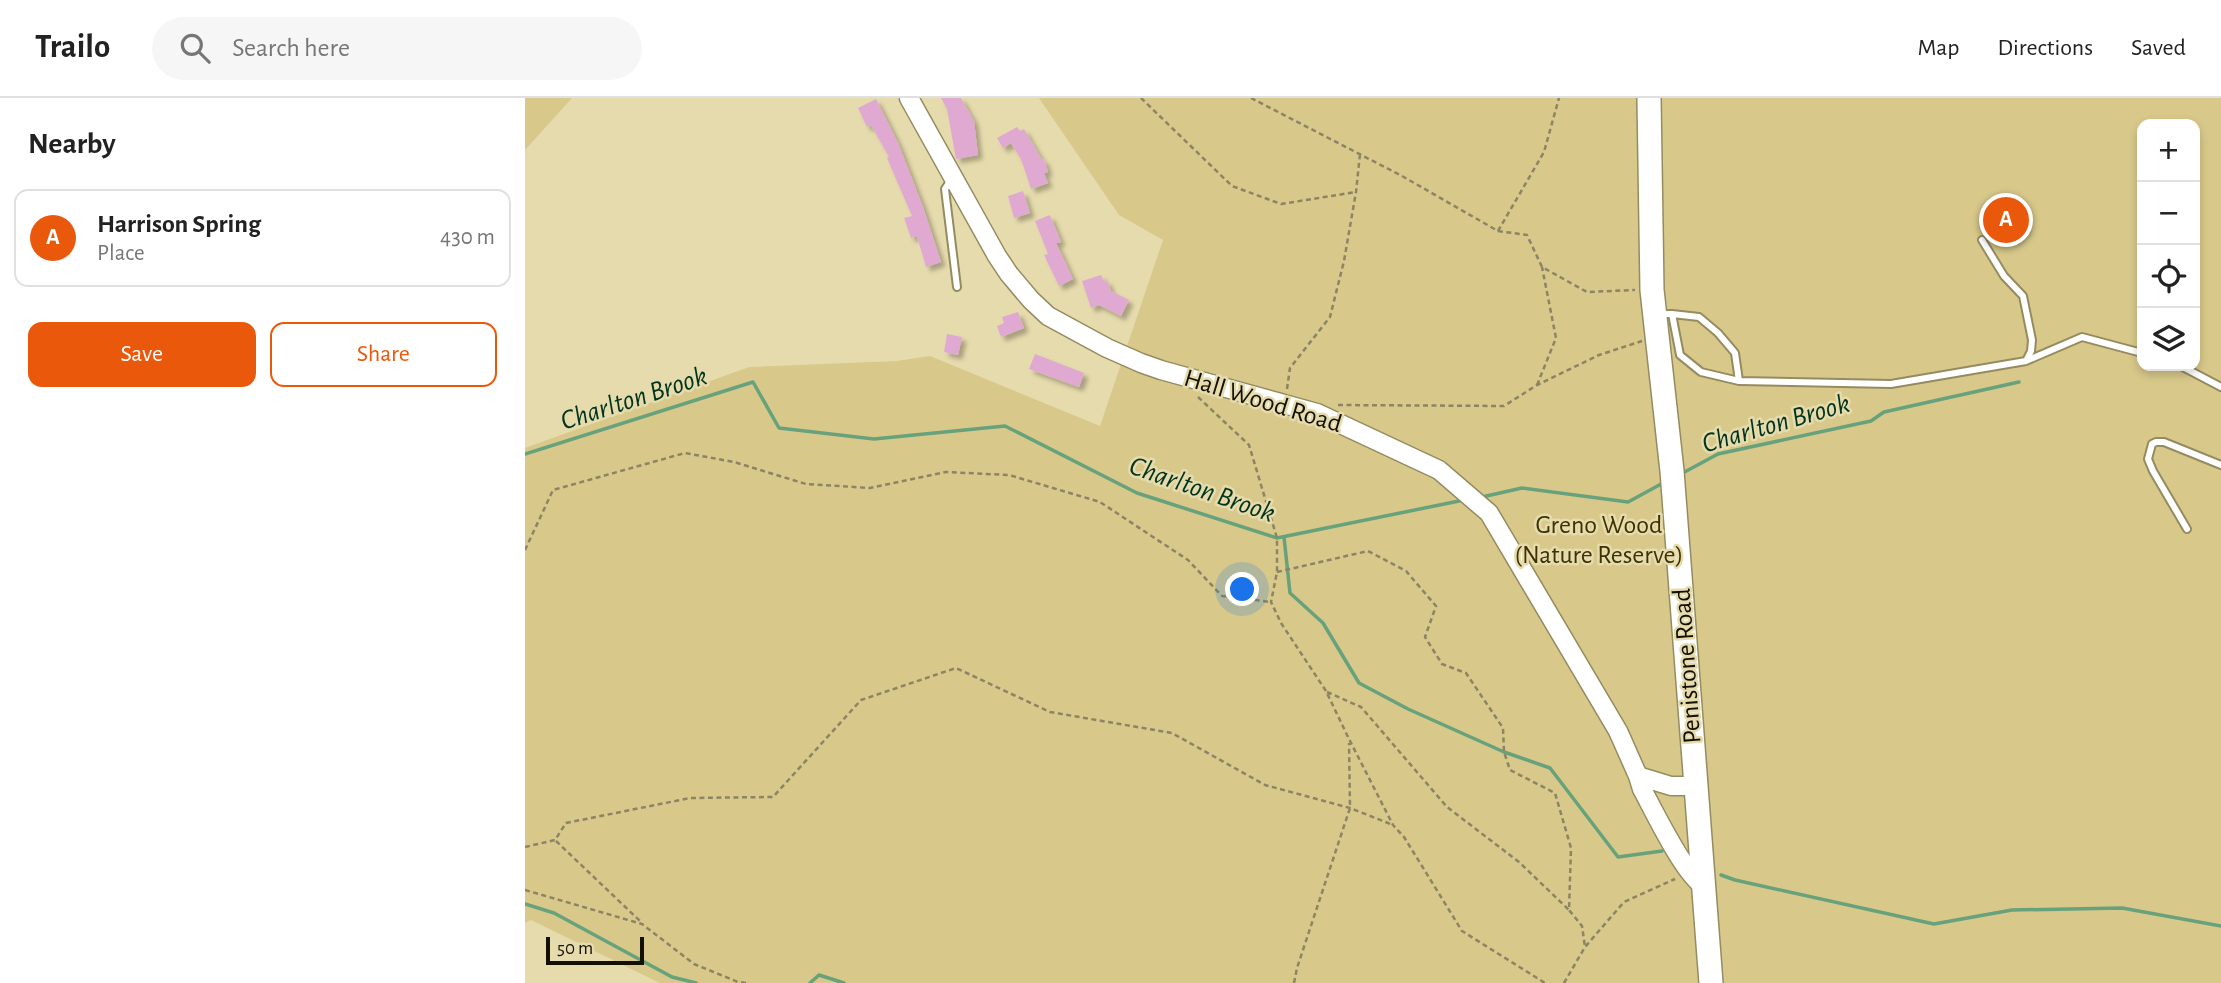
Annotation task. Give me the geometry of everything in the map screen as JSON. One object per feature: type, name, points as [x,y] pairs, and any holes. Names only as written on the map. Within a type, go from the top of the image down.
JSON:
[{"type":"highway","name":"Penistone Road","points":[[1649,98],[1652,290],[1662,321],[1711,983]]},
{"type":"main road","name":"Hall Wood Road","points":[[909,98],[1009,274],[1048,316],[1141,363],[1317,413],[1439,470],[1489,513],[1618,731],[1642,789],[1688,869],[1697,883],[1704,886]]},
{"type":"main road","points":[[1638,776],[1671,786],[1696,786]]},
{"type":"lane","points":[[953,177],[945,189],[957,287]]},
{"type":"lane","points":[[1982,240],[2004,276],[2023,296],[2032,340],[2027,362]]},
{"type":"lane","points":[[1739,381],[1735,353],[1719,332],[1699,317],[1662,321],[1680,355],[1701,372],[1739,381],[1891,384],[2027,362],[2082,337],[2137,352]]},
{"type":"lane","points":[[2191,371],[2221,387]]},
{"type":"lane","points":[[2187,528],[2153,471],[2148,459],[2149,450],[2156,442],[2164,442],[2221,465]]},
{"type":"path","points":[[1141,98],[1231,186],[1281,204],[1356,192]]},
{"type":"path","points":[[1251,98],[1360,154],[1498,231],[1527,235],[1542,267],[1556,338],[1538,385]]},
{"type":"path","points":[[1498,231],[1544,152],[1559,98]]},
{"type":"path","points":[[1284,402],[1290,368],[1330,317],[1344,261],[1360,154]]},
{"type":"path","points":[[1542,267],[1587,292],[1652,290]]},
{"type":"path","points":[[1317,413],[1329,404],[1504,406],[1538,385],[1662,321]]},
{"type":"path","points":[[1184,376],[1194,392],[1249,445],[1277,538],[1277,572],[1271,602],[1281,623],[1326,691],[1393,825],[1404,837],[1462,931],[1545,983]]},
{"type":"path","points":[[525,550],[553,490],[685,453],[734,462],[806,484],[870,488],[946,472],[1009,475],[1100,502],[1188,560],[1222,596],[1271,602]]},
{"type":"path","points":[[1277,572],[1368,551],[1406,571],[1436,606],[1425,637],[1442,664],[1466,673],[1503,728],[1504,752],[1510,770],[1555,793],[1571,848],[1569,910]]},
{"type":"path","points":[[525,847],[555,840],[566,823],[689,798],[773,797],[861,700],[956,668],[1050,712],[1172,733],[1265,785],[1350,808],[1393,825]]},
{"type":"path","points":[[1326,691],[1361,707],[1447,807],[1519,862],[1569,910],[1582,926],[1585,947]]},
{"type":"path","points":[[1294,983],[1350,808],[1349,739]]},
{"type":"path","points":[[555,840],[642,924],[694,964],[747,983]]},
{"type":"path","points":[[1564,983],[1585,947],[1624,902],[1671,883],[1688,869]]},
{"type":"path","points":[[525,890],[642,924]]},
{"type":"green space","points":[[525,98],[572,98],[525,150]]},
{"type":"green space","name":"Greno Wood (Nature Reserve)","points":[[1039,98],[2221,98],[2221,983],[660,983],[531,920],[525,923],[525,448],[749,367],[897,361],[930,356],[1100,426],[1163,240],[1119,215]]},
{"type":"building","points":[[941,98],[961,98],[974,121],[978,155],[956,159],[947,109]]},
{"type":"building","points":[[876,99],[898,143],[941,262],[926,267],[917,236],[911,238],[904,218],[912,216],[887,158],[889,157],[871,125],[867,127],[858,108]]},
{"type":"building","points":[[1017,127],[1020,131],[1024,129],[1042,160],[1044,159],[1048,172],[1044,173],[1048,183],[1031,189],[1021,159],[1011,143],[1003,148],[997,138]]},
{"type":"building","points":[[1023,191],[1030,213],[1014,218],[1008,196]]},
{"type":"building","points":[[1998,200],[2026,228],[2013,240],[1986,211]]},
{"type":"building","points":[[1050,215],[1061,242],[1056,243],[1073,279],[1059,286],[1044,255],[1048,254],[1035,221]]},
{"type":"building","points":[[1101,275],[1104,282],[1107,280],[1111,291],[1129,300],[1121,316],[1099,305],[1091,308],[1082,281]]},
{"type":"building","points":[[1018,312],[1024,328],[1001,337],[997,326],[1004,323],[1002,317]]},
{"type":"building","points":[[947,334],[962,337],[958,355],[944,352]]},
{"type":"building","points":[[1035,354],[1084,373],[1079,387],[1029,369]]},
{"type":"waterway","name":"Charlton Brook","points":[[525,454],[753,382],[779,428],[874,439],[1005,426],[1137,493],[1277,538],[1464,500]]},
{"type":"waterway","name":"Charlton Brook","points":[[1679,475],[1718,454],[1871,421],[1884,412],[2019,382]]},
{"type":"waterway","name":"Charlton Brook","points":[[1482,497],[1522,488],[1628,502],[1663,483]]},
{"type":"waterway","points":[[1284,537],[1290,593],[1323,623],[1359,683],[1408,709],[1504,752],[1550,768],[1618,857],[1662,851]]},
{"type":"waterway","points":[[1721,875],[1934,924],[2012,910],[2122,908],[2221,926]]},
{"type":"waterway","points":[[525,904],[554,913],[672,977],[696,983]]},
{"type":"waterway","points":[[810,983],[819,975],[844,983]]},
{"type":"place","name":"Harrison Spring","points":[[2006,220]]}]
